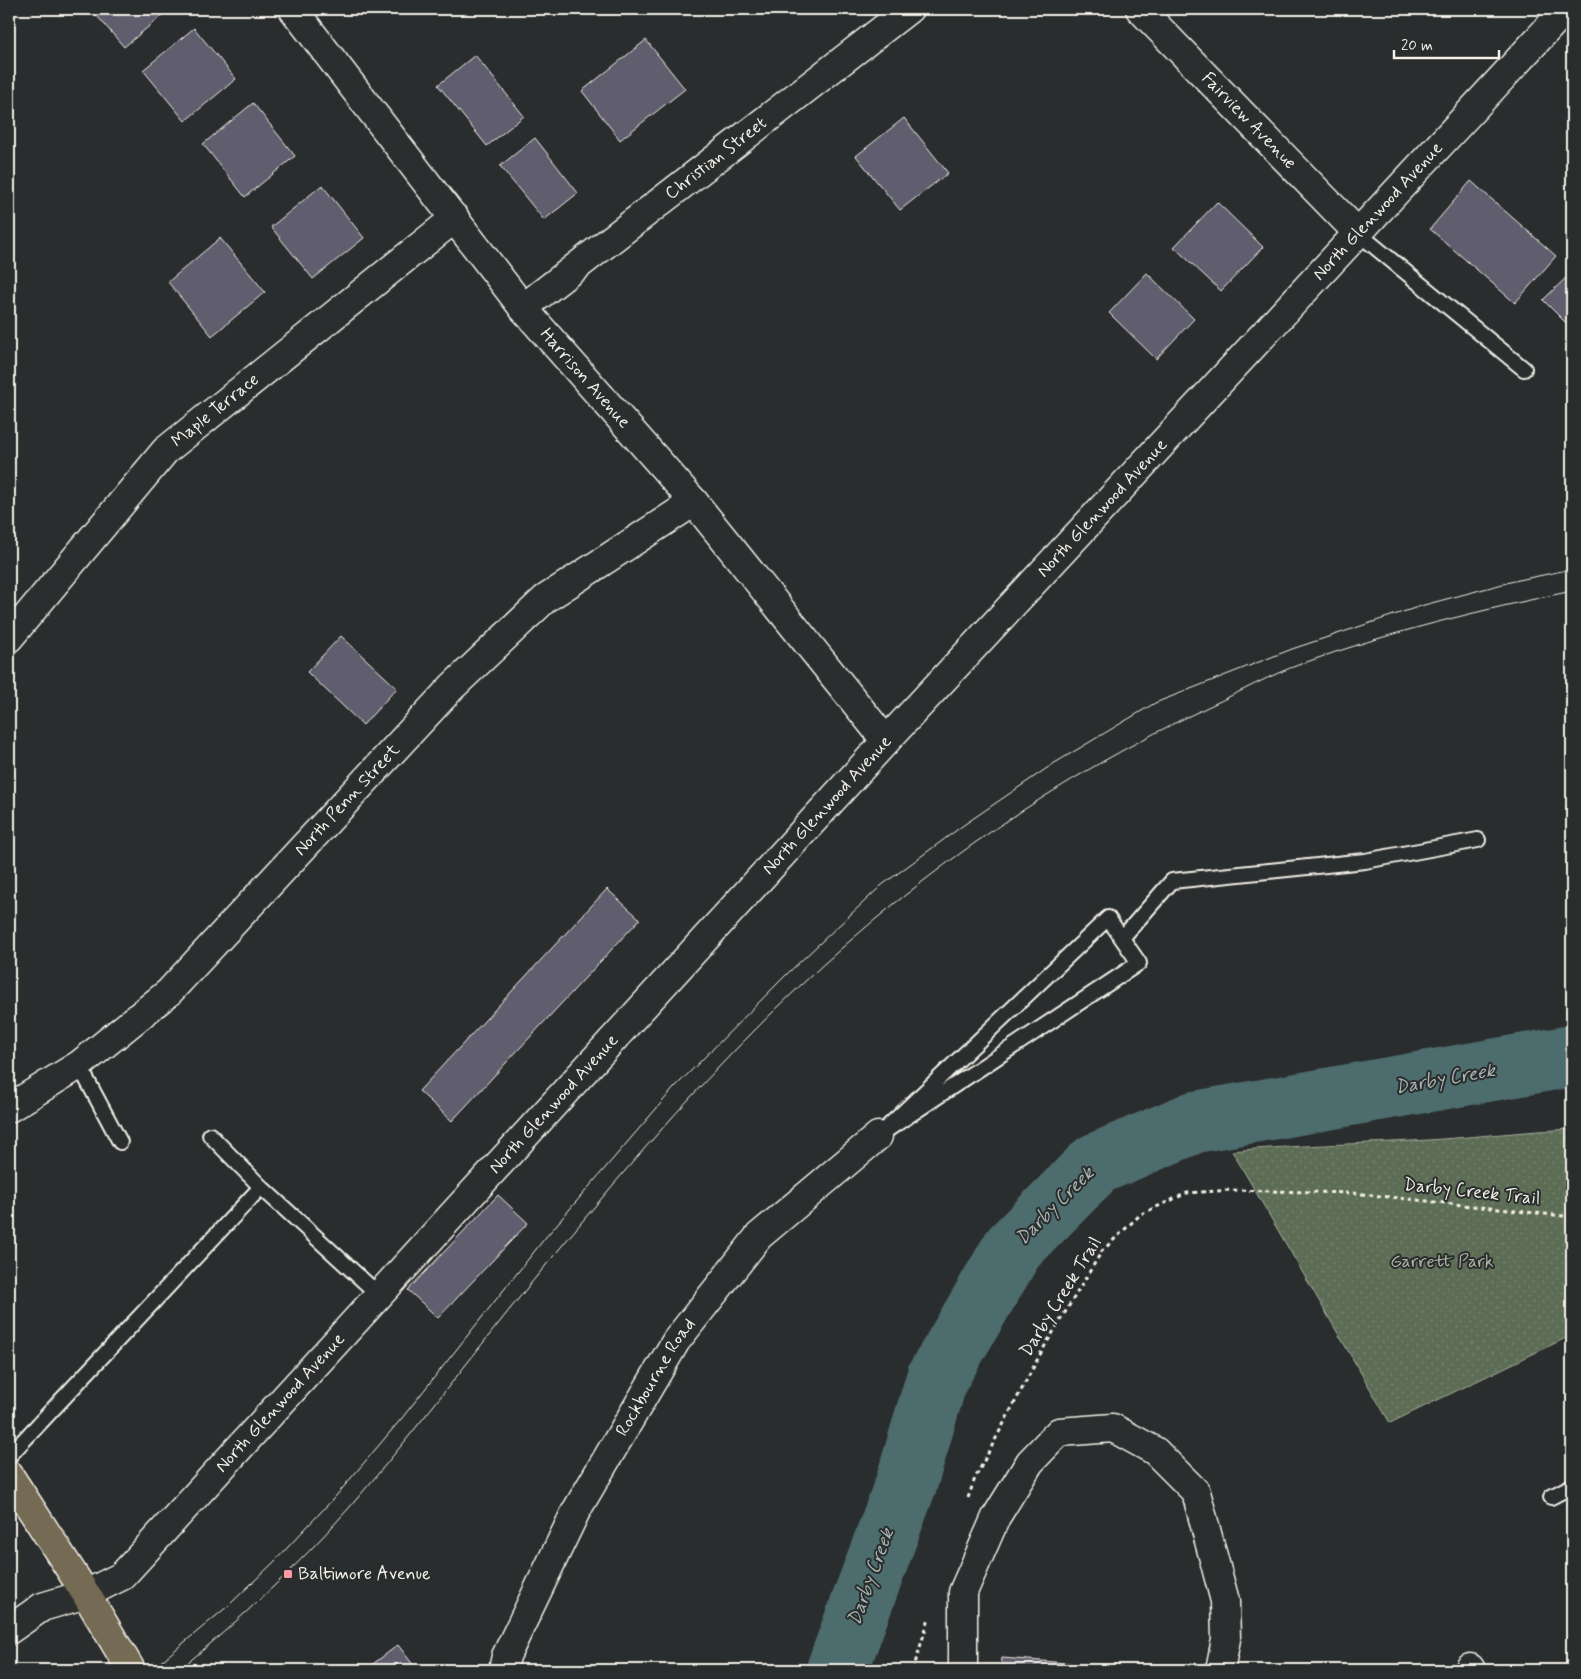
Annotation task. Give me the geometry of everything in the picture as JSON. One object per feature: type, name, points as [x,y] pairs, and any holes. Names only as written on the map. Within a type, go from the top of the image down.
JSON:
[{"type":"main road","points":[[9,1475],[86,1594],[131,1670]]},
{"type":"street","name":"Harrison Avenue","points":[[293,9],[523,308],[694,502],[886,741]]},
{"type":"street","name":"Christian Street","points":[[523,308],[909,9]]},
{"type":"street","name":"Fairview Avenue","points":[[1140,9],[1358,233]]},
{"type":"street","name":"North Glenwood Avenue","points":[[9,1630],[42,1607],[86,1594],[122,1576],[886,741],[1566,9]]},
{"type":"street","name":"Maple Terrace","points":[[9,638],[165,451],[455,218]]},
{"type":"street","name":"North Penn Street","points":[[9,1108],[79,1065],[168,992],[452,687],[545,599],[694,502]]},
{"type":"street","name":"Rockbourne Road","points":[[503,1670],[506,1656],[576,1511],[676,1341],[759,1236],[878,1136]]},
{"type":"street","points":[[963,1670],[963,1592],[996,1517],[1030,1462],[1060,1432],[1113,1428],[1155,1451],[1196,1492],[1225,1600],[1226,1639],[1220,1670]]},
{"type":"lane","points":[[1358,233],[1524,369]]},
{"type":"lane","points":[[1122,938],[1172,881],[1366,861],[1478,840]]},
{"type":"lane","points":[[1108,918],[1139,964],[878,1136],[1108,918]]},
{"type":"lane","points":[[79,1065],[120,1142]]},
{"type":"lane","points":[[210,1134],[261,1187],[379,1295]]},
{"type":"lane","points":[[9,1456],[261,1187]]},
{"type":"lane","points":[[1551,1497],[1572,1486]]},
{"type":"path","name":"Darby Creek Trail","points":[[966,1505],[974,1478],[1043,1349],[1102,1251],[1141,1214],[1186,1193],[1231,1190],[1353,1193],[1572,1217]]},
{"type":"path","points":[[913,1670],[930,1615]]},
{"type":"green space","name":"Garrett Park","points":[[1572,1129],[1572,1335],[1390,1423],[1232,1151],[1429,1140]]},
{"type":"building","points":[[91,9],[170,9],[124,47]]},
{"type":"building","points":[[194,28],[236,79],[185,121],[143,70]]},
{"type":"building","points":[[646,40],[685,89],[620,140],[582,91]]},
{"type":"building","points":[[475,55],[524,116],[487,146],[438,85]]},
{"type":"building","points":[[253,103],[295,156],[245,197],[203,144]]},
{"type":"building","points":[[904,118],[948,173],[900,210],[856,156]]},
{"type":"building","points":[[535,138],[578,193],[544,220],[500,166]]},
{"type":"building","points":[[1471,181],[1556,256],[1515,303],[1430,229]]},
{"type":"building","points":[[322,185],[364,238],[313,279],[271,227]]},
{"type":"building","points":[[1217,202],[1263,247],[1221,291],[1174,247]]},
{"type":"building","points":[[220,238],[265,292],[212,336],[168,282]]},
{"type":"building","points":[[1572,272],[1572,329],[1543,300]]},
{"type":"building","points":[[1147,273],[1194,319],[1156,359],[1109,313]]},
{"type":"building","points":[[341,636],[397,688],[363,725],[307,672]]},
{"type":"building","points":[[607,889],[640,919],[452,1121],[419,1091]]},
{"type":"building","points":[[498,1195],[528,1223],[438,1318],[408,1290]]},
{"type":"building","points":[[398,1645],[417,1670],[365,1670]]},
{"type":"building","points":[[1002,1658],[1157,1670],[1001,1670]]},
{"type":"waterway","name":"Darby Creek","points":[[837,1670],[907,1481],[937,1378],[1013,1248],[1096,1164],[1195,1122],[1572,1056]]},
{"type":"tram line","points":[[151,1670],[228,1606],[274,1562],[335,1497],[402,1418],[545,1238],[674,1088],[788,973],[882,885],[965,824],[1053,764],[1155,703],[1292,649],[1424,605],[1514,581],[1572,569]]},
{"type":"tram line","points":[[179,1670],[267,1592],[349,1508],[589,1213],[706,1080],[768,1017],[846,944],[943,866],[1046,795],[1100,763],[1154,733],[1278,673],[1334,652],[1401,632],[1469,614],[1572,591]]},
{"type":"place","name":"Baltimore Avenue","points":[[288,1574]]}]
